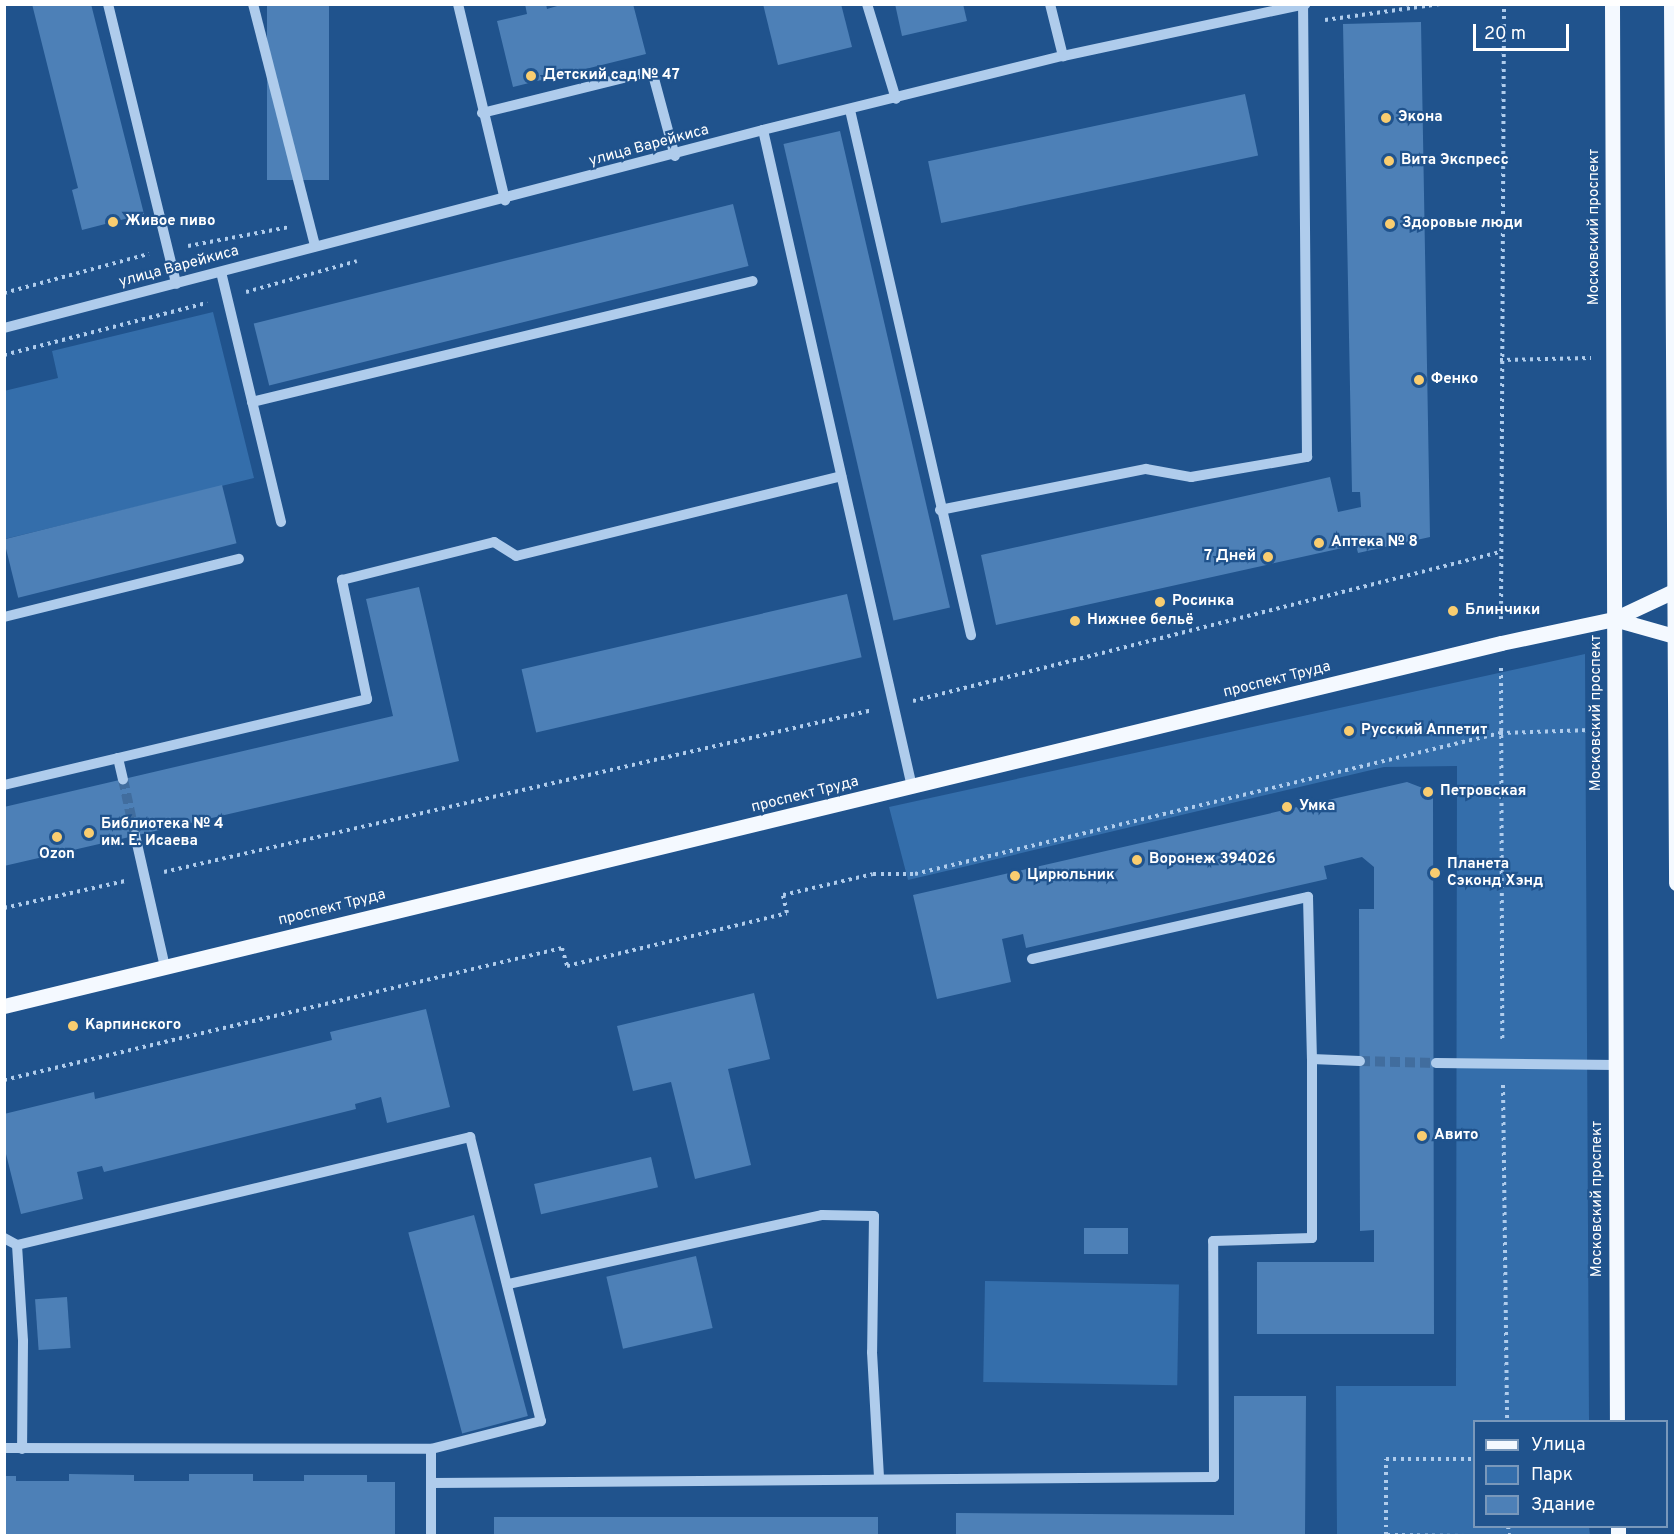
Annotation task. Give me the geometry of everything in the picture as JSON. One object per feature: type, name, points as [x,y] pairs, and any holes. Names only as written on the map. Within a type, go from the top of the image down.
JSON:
[{"type":"main road","name":"Московский проспект","points":[[1612,4],[1617,1420]]},
{"type":"main road","points":[[1671,4],[1676,883]]},
{"type":"main road","name":"проспект Труда","points":[[4,1006],[1614,619],[1675,590]]},
{"type":"main road","points":[[1614,619],[1675,636]]},
{"type":"street","points":[[108,4],[176,284]]},
{"type":"street","points":[[254,4],[315,246]]},
{"type":"street","points":[[458,4],[482,113],[505,200]]},
{"type":"street","points":[[867,4],[896,99]]},
{"type":"street","points":[[1050,4],[1063,56]]},
{"type":"street","points":[[940,510],[1146,469],[1191,477],[1307,457],[1304,5]]},
{"type":"street","name":"улица Варейкиса","points":[[4,328],[315,246],[675,156],[763,130],[1063,56],[1304,5]]},
{"type":"street","points":[[482,113],[652,70],[675,156]]},
{"type":"street","points":[[850,110],[970,635]]},
{"type":"street","points":[[763,130],[912,788]]},
{"type":"street","points":[[221,272],[281,522]]},
{"type":"street","points":[[252,402],[753,281]]},
{"type":"street","points":[[4,785],[367,699],[342,580],[494,543],[516,556],[841,476]]},
{"type":"street","points":[[4,617],[239,560]]},
{"type":"street","points":[[118,758],[123,779]]},
{"type":"street","points":[[135,835],[165,967]]},
{"type":"street","points":[[431,1483],[879,1477],[1214,1477],[1213,1241],[1312,1238],[1312,1059],[1308,897],[1032,959]]},
{"type":"street","points":[[1312,1059],[1360,1061]]},
{"type":"street","points":[[1436,1063],[1616,1065]]},
{"type":"street","points":[[4,1238],[17,1245],[471,1137],[541,1421],[431,1449],[4,1448]]},
{"type":"street","points":[[508,1284],[822,1215],[874,1216],[872,1352],[879,1477]]},
{"type":"street","points":[[17,1245],[22,1341],[22,1449]]},
{"type":"street","points":[[431,1449],[431,1536]]},
{"type":"path","points":[[1304,23],[1440,4]]},
{"type":"path","points":[[1501,601],[1504,4]]},
{"type":"path","points":[[4,355],[227,298],[365,259]]},
{"type":"path","points":[[4,908],[892,706],[1500,552]]},
{"type":"path","points":[[4,1080],[562,948],[567,966],[787,913],[783,895],[873,874],[915,874],[1500,733],[1615,730]]},
{"type":"path","points":[[1465,1536],[1386,1535],[1386,1459],[1473,1459]]},
{"type":"green space","points":[[213,312],[254,478],[5,539],[4,391],[58,378],[52,351]]},
{"type":"green space","points":[[1585,654],[1589,1420],[1473,1420],[1473,1528],[1589,1528],[1590,1535],[1337,1535],[1336,1386],[1456,1386],[1457,766],[1384,767],[908,880],[889,807]]},
{"type":"green space","points":[[985,1281],[1179,1284],[1177,1385],[983,1382]]},
{"type":"building","points":[[32,4],[91,4],[144,214],[82,230],[72,190],[78,188]]},
{"type":"building","points":[[267,4],[329,4],[329,180],[267,180]]},
{"type":"building","points":[[525,4],[546,4],[547,9],[564,4],[633,4],[646,54],[513,87],[497,21],[527,14]]},
{"type":"building","points":[[763,4],[841,4],[852,47],[778,65]]},
{"type":"building","points":[[895,4],[963,4],[967,21],[902,36]]},
{"type":"building","points":[[1421,22],[1430,537],[1358,553],[1356,545],[996,625],[981,555],[1330,477],[1338,512],[1361,507],[1360,492],[1352,492],[1343,24]]},
{"type":"building","points":[[1245,94],[1258,156],[941,223],[928,161]]},
{"type":"building","points":[[840,131],[950,607],[893,621],[783,144]]},
{"type":"building","points":[[733,204],[748,266],[269,386],[254,324]]},
{"type":"building","points":[[222,485],[237,543],[18,598],[4,539]]},
{"type":"building","points":[[419,587],[459,761],[4,866],[4,807],[393,716],[366,599]]},
{"type":"building","points":[[847,594],[862,657],[536,732],[522,669]]},
{"type":"building","points":[[1407,782],[1433,792],[1434,1334],[1257,1334],[1257,1262],[1374,1262],[1374,1230],[1360,1231],[1359,909],[1374,909],[1374,867],[1362,857],[1324,866],[1327,879],[1026,948],[1023,934],[1002,939],[1011,982],[937,999],[913,895]]},
{"type":"building","points":[[754,993],[770,1059],[728,1069],[751,1165],[695,1179],[671,1082],[633,1091],[617,1026]]},
{"type":"building","points":[[426,1009],[450,1107],[387,1123],[381,1097],[355,1104],[356,1109],[104,1172],[102,1166],[77,1172],[83,1199],[21,1214],[4,1146],[4,1114],[94,1092],[95,1099],[332,1040],[330,1032]]},
{"type":"building","points":[[651,1157],[658,1187],[541,1214],[534,1184]]},
{"type":"building","points":[[474,1215],[528,1416],[462,1434],[408,1233]]},
{"type":"building","points":[[1084,1228],[1128,1228],[1128,1254],[1084,1254]]},
{"type":"building","points":[[696,1256],[713,1328],[623,1349],[606,1277]]},
{"type":"building","points":[[67,1297],[71,1348],[39,1350],[35,1299]]},
{"type":"building","points":[[1234,1396],[1306,1396],[1305,1536],[956,1536],[956,1513],[1234,1515]]},
{"type":"building","points":[[69,1474],[134,1475],[134,1481],[189,1481],[189,1474],[253,1474],[253,1481],[304,1481],[304,1475],[367,1475],[367,1482],[395,1482],[395,1536],[4,1536],[4,1476],[16,1476],[16,1481],[69,1481]]},
{"type":"building","points":[[494,1517],[878,1517],[878,1536],[494,1536]]},
{"type":"tunnel","points":[[123,779],[135,835]]},
{"type":"tunnel","points":[[1360,1061],[1436,1063]]},
{"type":"place","name":"Детский сад № 47","points":[[531,76]]},
{"type":"place","name":"Экона","points":[[1386,118]]},
{"type":"place","name":"Вита Экспресс","points":[[1389,161]]},
{"type":"place","name":"Живое пиво","points":[[113,222]]},
{"type":"place","name":"Здоровые люди","points":[[1390,224]]},
{"type":"place","name":"Фенко","points":[[1419,380]]},
{"type":"place","name":"Аптека № 8","points":[[1319,543]]},
{"type":"place","name":"7 Дней","points":[[1268,557]]},
{"type":"place","name":"Росинка","points":[[1160,602]]},
{"type":"place","name":"Блинчики","points":[[1453,611]]},
{"type":"place","name":"Нижнее бельё","points":[[1075,621]]},
{"type":"place","name":"Русский Аппетит","points":[[1349,731]]},
{"type":"place","name":"Петровская","points":[[1428,792]]},
{"type":"place","name":"Умка","points":[[1287,807]]},
{"type":"place","name":"Библиотека № 4 им. Е. Исаева","points":[[89,833]]},
{"type":"place","name":"Ozon","points":[[57,837]]},
{"type":"place","name":"Воронеж 394026","points":[[1137,860]]},
{"type":"place","name":"Планета Сэконд Хэнд","points":[[1435,873]]},
{"type":"place","name":"Цирюльник","points":[[1015,876]]},
{"type":"place","name":"Карпинского","points":[[73,1026]]},
{"type":"place","name":"Авито","points":[[1422,1136]]}]
